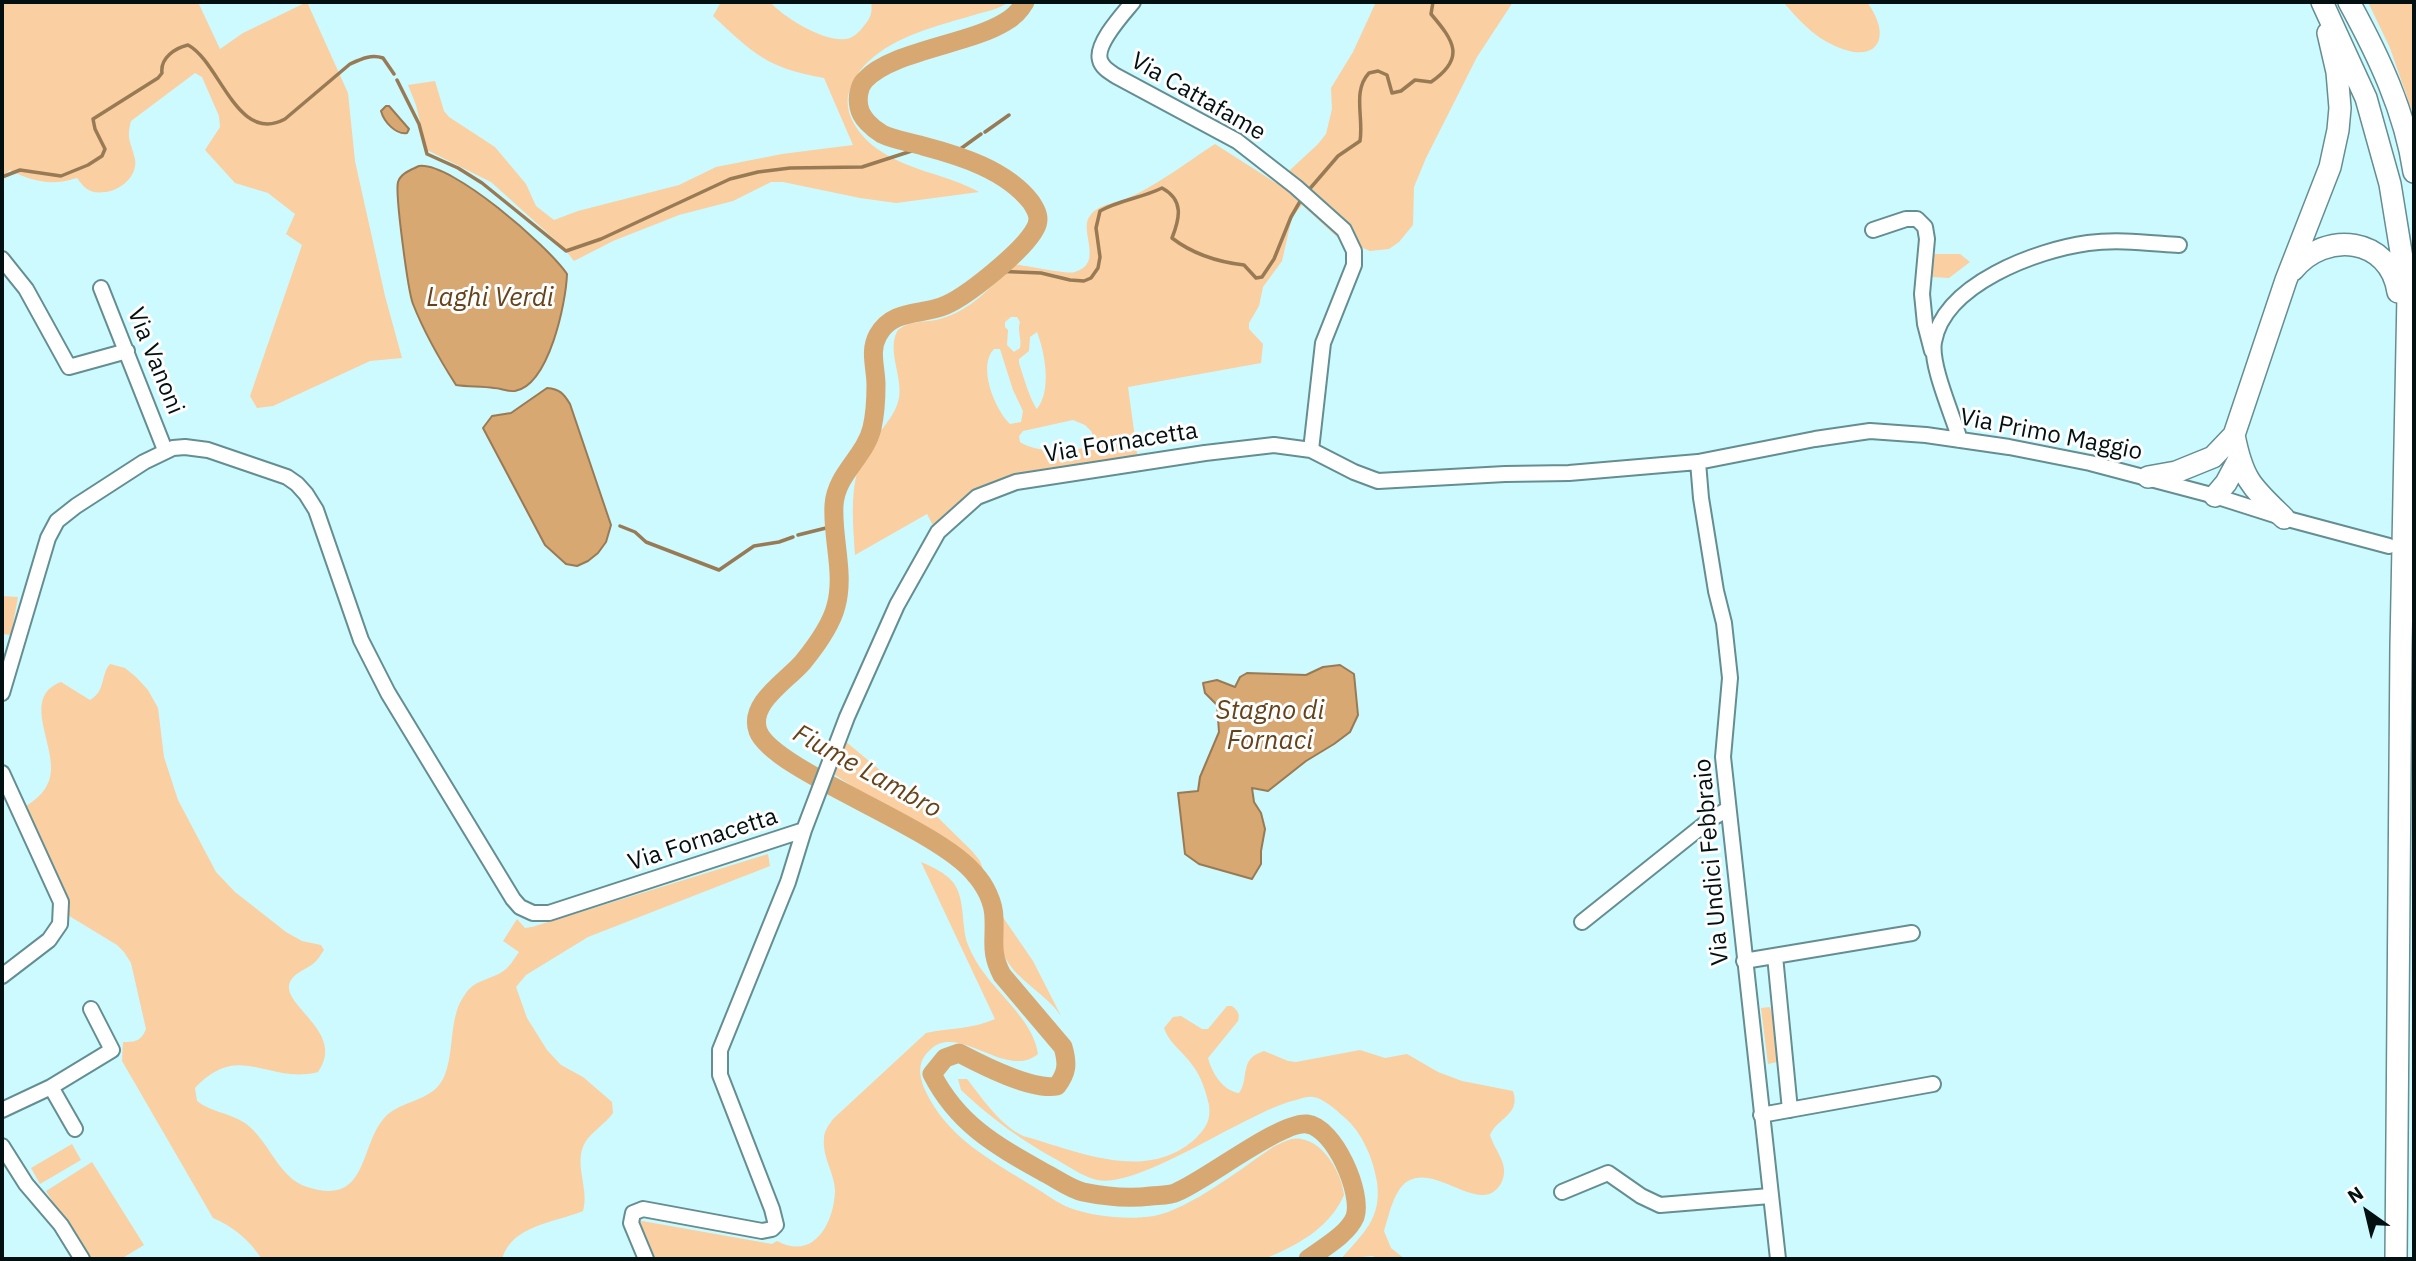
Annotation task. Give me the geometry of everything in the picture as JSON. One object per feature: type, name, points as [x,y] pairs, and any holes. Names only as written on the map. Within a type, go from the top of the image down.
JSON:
[{"type":"highway","points":[[2148,477],[2176,472],[2213,457],[2234,435],[2286,279],[2330,167],[2340,108],[2337,72],[2325,25],[2315,2]]},
{"type":"highway","points":[[2322,2],[2366,98],[2392,195],[2408,295],[2400,646],[2396,1259]]},
{"type":"highway","points":[[2349,2],[2377,56],[2396,101],[2411,148],[2414,172]]},
{"type":"highway","points":[[2286,279],[2301,261],[2315,250],[2334,245],[2351,244],[2367,249],[2391,268],[2399,300],[2399,398],[2405,463]]},
{"type":"highway","points":[[2234,435],[2239,459],[2250,485],[2284,518]]},
{"type":"highway","points":[[2213,457],[2212,480],[2215,496]]},
{"type":"highway","points":[[2215,496],[2226,483],[2239,459]]},
{"type":"street","name":"Via Cattafame","points":[[1133,2],[1102,43],[1100,60],[1103,65],[1116,76],[1237,141],[1315,202],[1350,239],[1355,257],[1352,274],[1323,343],[1311,450]]},
{"type":"street","points":[[1873,230],[1906,219],[1917,219],[1925,228],[1927,239],[1922,294],[1925,324],[1960,440]]},
{"type":"street","points":[[1934,359],[1934,341],[1950,307],[1972,289],[2011,266],[2049,251],[2089,243],[2179,246]]},
{"type":"street","points":[[2,259],[26,289],[69,366],[127,351]]},
{"type":"street","name":"Via Vanoni","points":[[101,288],[165,450]]},
{"type":"street","points":[[1922,294],[1931,304],[1950,307]]},
{"type":"street","name":"Via Primo Maggio","points":[[1698,462],[1870,431],[1960,440],[2063,458],[2148,477],[2389,546]]},
{"type":"street","name":"Via Fornacetta","points":[[165,450],[185,447],[208,450],[287,477],[306,494],[316,510],[371,663],[482,850],[520,907],[533,913],[549,913],[804,830],[847,717],[897,605],[938,533],[977,497],[1016,482],[1274,445],[1311,450],[1368,479],[1388,482],[1500,474],[1569,473],[1698,462]]},
{"type":"street","points":[[2,692],[45,547],[57,522],[76,506],[165,450]]},
{"type":"street","name":"Via Undici Febbraio","points":[[1698,462],[1701,498],[1724,623],[1730,678],[1723,757],[1778,1259]]},
{"type":"street","points":[[2,773],[61,902],[61,924],[49,940],[2,975]]},
{"type":"street","points":[[1581,922],[1728,808]]},
{"type":"street","points":[[646,1259],[631,1223],[633,1213],[643,1209],[762,1231],[772,1229],[776,1224],[720,1075],[720,1050],[788,882],[804,830]]},
{"type":"street","points":[[1744,961],[1912,933]]},
{"type":"street","points":[[1775,956],[1790,1110]]},
{"type":"street","points":[[2,1110],[51,1087],[112,1050],[91,1009]]},
{"type":"street","points":[[1761,1115],[1933,1084]]},
{"type":"street","points":[[51,1087],[75,1129]]},
{"type":"street","points":[[2,1146],[26,1184],[65,1231],[82,1259]]},
{"type":"street","points":[[1562,1192],[1608,1173],[1641,1196],[1661,1205],[1770,1196]]},
{"type":"shaded area","points":[[2,2],[198,2],[220,49],[243,33],[307,2],[348,93],[355,161],[385,296],[402,358],[370,361],[273,406],[257,408],[250,396],[302,245],[286,234],[295,214],[268,193],[235,183],[205,150],[220,127],[219,116],[202,77],[195,73],[131,121],[129,136],[135,165],[131,177],[122,186],[111,191],[95,192],[85,188],[77,178],[43,182],[10,170],[2,177]]},
{"type":"shaded area","points":[[721,2],[770,2],[807,29],[830,38],[841,39],[850,38],[859,32],[871,13],[871,2],[1008,2],[996,9],[920,32],[886,48],[871,59],[859,73],[848,98],[853,122],[876,148],[901,162],[979,192],[896,203],[771,182],[733,201],[679,215],[613,241],[574,261],[563,247],[491,182],[427,150],[408,85],[435,81],[444,111],[449,117],[495,147],[526,184],[536,206],[554,220],[578,211],[679,185],[716,167],[782,154],[853,145],[824,78],[788,69],[751,50],[713,16]]},
{"type":"shaded area","points":[[1376,2],[1513,2],[1477,57],[1426,158],[1414,187],[1413,225],[1399,242],[1389,249],[1370,251],[1337,237],[1302,205],[1292,217],[1282,261],[1263,287],[1259,306],[1249,323],[1249,329],[1263,344],[1261,363],[1128,387],[1138,460],[1023,476],[935,529],[927,514],[855,555],[853,500],[857,474],[867,449],[890,418],[899,398],[894,355],[898,330],[918,322],[940,319],[961,310],[988,289],[1012,264],[1071,273],[1084,268],[1090,254],[1087,222],[1093,213],[1100,207],[1147,189],[1215,144],[1276,183],[1326,134],[1332,109],[1331,88],[1353,52]],"holes":[[[1011,317],[1017,317],[1020,322],[1020,348],[1014,352],[1007,345],[1008,330],[1005,322]],[[1037,332],[1046,371],[1042,401],[1037,409],[1019,363],[1019,359],[1029,351],[1030,337]],[[994,349],[1000,349],[1023,411],[1021,422],[1010,424],[994,399],[988,377],[989,357]],[[1073,420],[1085,425],[1092,432],[1092,437],[1083,448],[1051,451],[1020,442],[1019,436],[1023,431]]]},
{"type":"shaded area","points":[[1783,2],[1867,2],[1879,27],[1876,45],[1870,50],[1860,52],[1833,45],[1812,32]]},
{"type":"shaded area","points":[[2368,2],[2414,2],[2414,117],[2390,48]]},
{"type":"shaded area","points":[[1933,254],[1960,254],[1970,262],[1949,278],[1931,277]]},
{"type":"shaded area","points":[[2,596],[18,597],[11,635],[2,634]]},
{"type":"shaded area","points":[[110,664],[125,668],[136,677],[148,690],[158,708],[164,757],[178,800],[216,872],[235,892],[286,932],[302,941],[321,945],[324,950],[315,962],[293,977],[289,989],[293,999],[319,1031],[324,1044],[325,1057],[318,1072],[284,1073],[241,1065],[226,1067],[211,1074],[195,1088],[197,1101],[245,1123],[261,1139],[288,1176],[307,1187],[327,1191],[342,1188],[352,1181],[360,1170],[377,1128],[386,1116],[432,1092],[438,1086],[447,1069],[456,1013],[466,993],[474,985],[505,970],[519,952],[503,941],[517,919],[525,928],[532,927],[768,854],[770,866],[588,937],[526,975],[516,987],[527,1018],[547,1050],[561,1065],[583,1077],[612,1102],[613,1113],[589,1137],[582,1149],[585,1203],[583,1211],[524,1232],[507,1248],[502,1259],[262,1259],[241,1235],[213,1218],[122,1061],[123,1042],[138,1040],[146,1029],[131,963],[117,945],[66,914],[23,808],[35,800],[49,781],[50,755],[41,712],[43,700],[49,690],[61,682],[90,700],[101,688]]},
{"type":"shaded area","points":[[845,741],[920,800],[980,861],[998,910],[1033,961],[1061,1016],[1017,974],[1006,959],[981,879],[966,855],[939,834],[834,774]]},
{"type":"shaded area","points":[[921,862],[943,873],[955,885],[961,901],[971,952],[984,973],[1024,1021],[1038,1054],[1025,1060],[1011,1061],[953,1042],[940,1043],[925,1055],[920,1074],[925,1090],[945,1122],[958,1135],[986,1157],[1065,1206],[1090,1214],[1122,1218],[1154,1216],[1168,1212],[1215,1187],[1273,1147],[1301,1139],[1309,1141],[1324,1152],[1340,1178],[1344,1195],[1330,1218],[1299,1242],[1264,1259],[653,1259],[632,1225],[635,1222],[772,1244],[777,1241],[790,1246],[802,1246],[820,1236],[834,1203],[834,1185],[824,1145],[825,1133],[833,1119],[926,1033],[970,1027],[995,1019]]},
{"type":"shaded area","points":[[1227,1006],[1232,1006],[1237,1011],[1238,1021],[1208,1058],[1219,1080],[1233,1092],[1239,1093],[1251,1059],[1264,1051],[1296,1062],[1360,1050],[1385,1058],[1407,1054],[1438,1072],[1462,1081],[1513,1091],[1515,1099],[1511,1111],[1490,1135],[1504,1167],[1500,1185],[1492,1193],[1482,1195],[1433,1179],[1421,1177],[1410,1180],[1396,1195],[1384,1231],[1391,1248],[1405,1259],[1372,1256],[1341,1259],[1374,1216],[1378,1195],[1377,1182],[1370,1155],[1356,1130],[1341,1114],[1317,1098],[1292,1101],[1272,1108],[1138,1173],[1115,1180],[1097,1180],[1078,1172],[1020,1137],[961,1090],[958,1079],[967,1079],[999,1118],[1023,1136],[1112,1160],[1134,1162],[1156,1159],[1177,1152],[1196,1138],[1205,1127],[1209,1115],[1208,1100],[1198,1074],[1164,1028],[1173,1017],[1181,1016],[1202,1029],[1208,1029]]},
{"type":"shaded area","points":[[1770,1007],[1777,1034],[1777,1062],[1768,1064],[1761,1008]]},
{"type":"shaded area","points":[[72,1144],[81,1160],[40,1184],[31,1168]]},
{"type":"shaded area","points":[[92,1162],[144,1245],[121,1259],[88,1259],[46,1191]]},
{"type":"water","points":[[389,106],[409,129],[407,133],[395,130],[388,123],[381,111]]},
{"type":"water","name":"Laghi Verdi","points":[[419,166],[434,168],[475,191],[521,226],[567,274],[559,322],[546,359],[527,385],[515,391],[456,385],[417,314],[408,281],[398,182],[401,176]]},
{"type":"water","points":[[547,388],[561,393],[570,404],[611,525],[606,542],[598,553],[577,566],[566,564],[545,545],[483,428],[492,416],[511,413]]},
{"type":"water","name":"Stagno di Fornaci","points":[[1340,665],[1354,674],[1358,715],[1350,732],[1306,761],[1268,791],[1252,788],[1254,802],[1261,813],[1265,829],[1261,864],[1252,879],[1199,864],[1185,854],[1178,793],[1198,791],[1200,777],[1219,732],[1217,705],[1205,693],[1203,683],[1217,680],[1235,687],[1240,677],[1247,673],[1306,675],[1323,667]]},
{"type":"waterway","name":"Fiume Lambro","points":[[1025,2],[1011,18],[990,30],[911,55],[877,70],[865,80],[860,89],[860,111],[874,129],[887,136],[952,154],[996,173],[1009,181],[1031,202],[1038,222],[1019,249],[993,273],[964,294],[941,307],[898,317],[878,335],[873,353],[876,390],[872,428],[863,448],[840,484],[834,505],[839,569],[834,613],[827,628],[803,662],[764,702],[756,721],[758,731],[770,747],[793,763],[954,855],[974,873],[985,888],[994,913],[994,947],[998,967],[1063,1047],[1066,1068],[1057,1086],[1047,1087],[1007,1076],[959,1053],[945,1058],[932,1074],[942,1092],[967,1121],[995,1143],[1073,1189],[1125,1197],[1174,1193],[1280,1132],[1307,1124],[1317,1128],[1327,1136],[1344,1163],[1355,1193],[1356,1206],[1355,1217],[1347,1229],[1308,1259]]},
{"type":"waterway","points":[[1307,192],[1338,156],[1360,141],[1361,88],[1369,73],[1378,71],[1387,75],[1392,93],[1401,91],[1415,80],[1431,82],[1449,65],[1453,49],[1446,33],[1431,14],[1433,2]]},
{"type":"waterway","points":[[2,177],[20,170],[61,176],[102,156],[105,149],[93,119],[158,78],[166,58],[188,45],[210,67],[242,111],[254,121],[268,124],[285,119],[358,60],[383,58],[394,74]]},
{"type":"waterway","points":[[397,80],[419,124],[427,154],[482,183],[566,251],[601,239],[730,179],[790,168],[862,167],[927,146]]},
{"type":"waterway","points":[[985,132],[1009,115]]},
{"type":"waterway","points":[[952,155],[981,134]]},
{"type":"waterway","points":[[993,271],[1041,273],[1070,280],[1084,281],[1091,278],[1098,268],[1100,257],[1096,228],[1100,211],[1162,188],[1177,204],[1178,217],[1172,238],[1207,257],[1244,265],[1256,278],[1262,277],[1274,259],[1302,198]]},
{"type":"waterway","points":[[620,526],[635,532],[646,542],[719,570],[754,546],[793,537]]},
{"type":"waterway","points":[[798,535],[834,526]]}]
